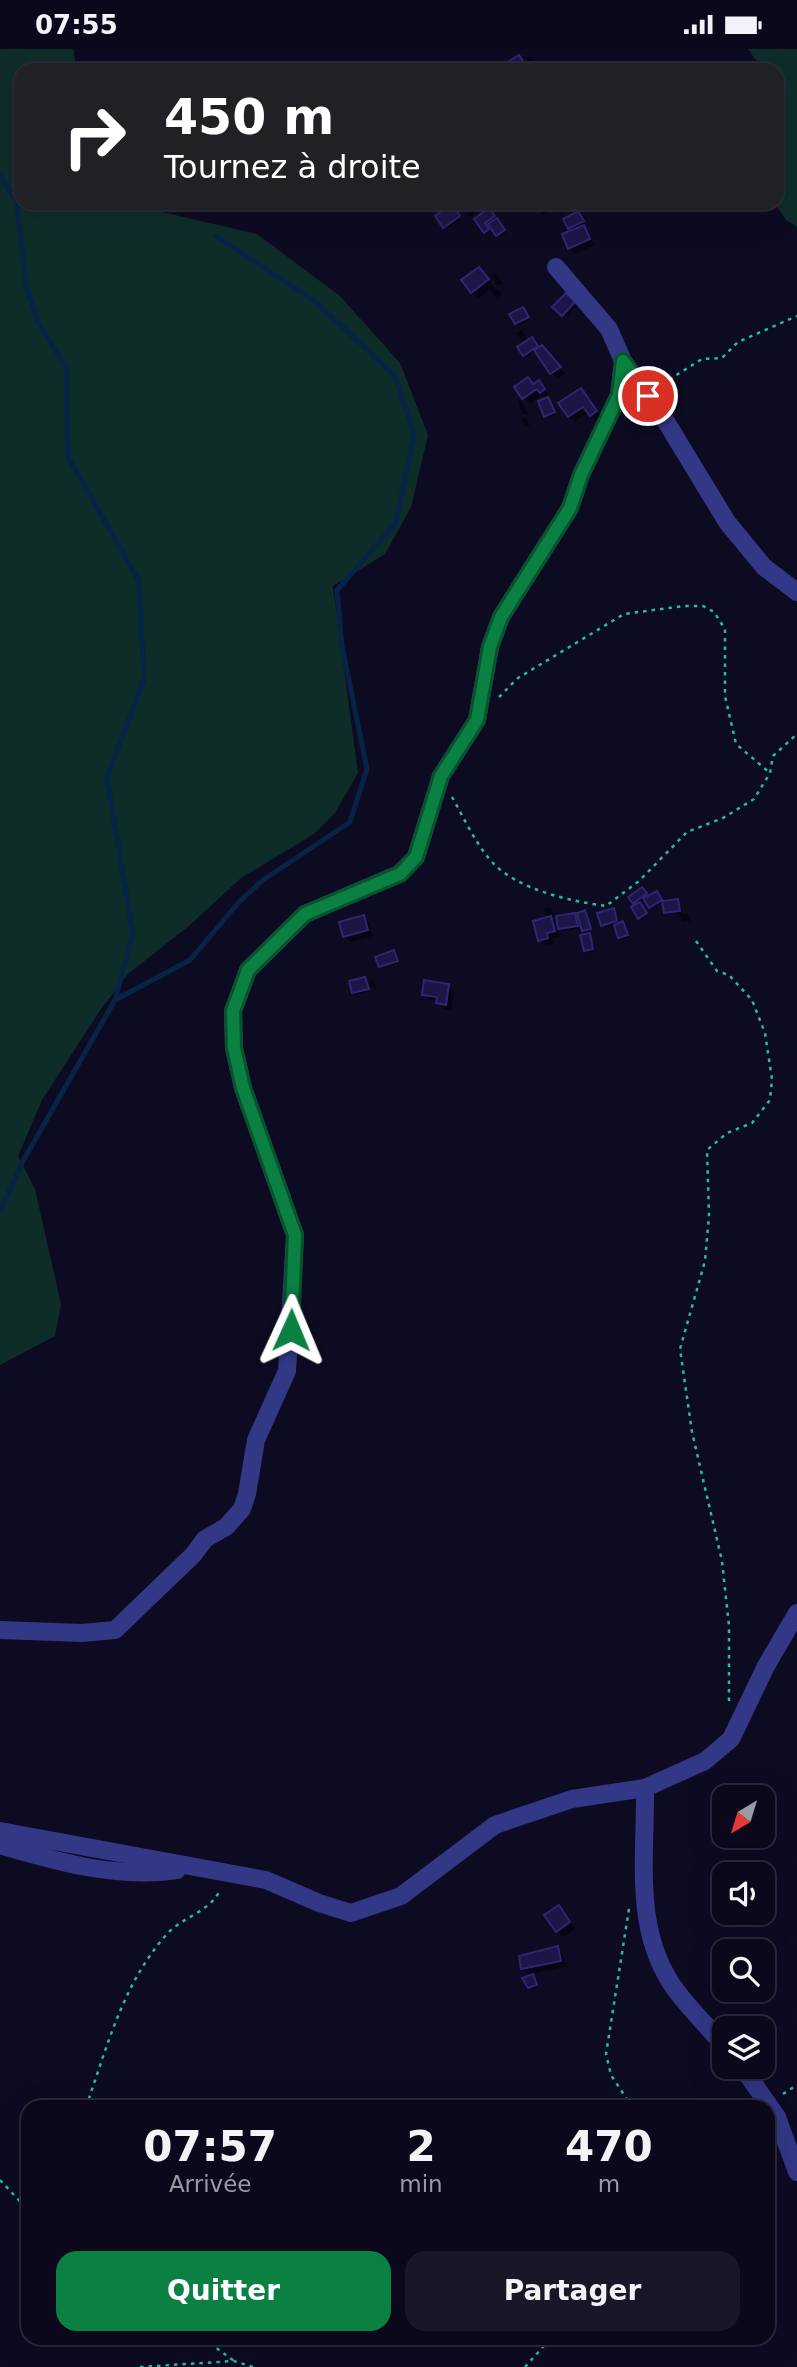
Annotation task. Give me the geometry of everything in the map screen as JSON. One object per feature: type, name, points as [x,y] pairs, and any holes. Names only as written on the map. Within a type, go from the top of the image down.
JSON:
[{"type":"street","points":[[556,267],[609,329],[623,361],[648,396],[727,523],[764,567],[797,592]]},
{"type":"street","points":[[0,1630],[82,1633],[116,1630],[193,1555],[205,1539],[226,1527],[242,1509],[256,1440],[287,1371],[295,1235],[243,1088],[234,1048],[233,1011],[248,970],[305,914],[400,874],[416,857],[441,776],[477,720],[490,647],[501,617],[570,508],[581,475],[619,395],[623,361]]},
{"type":"street","points":[[0,1831],[266,1880],[319,1903],[351,1913],[401,1896],[495,1825],[572,1799],[645,1788],[705,1761],[731,1739],[766,1666],[797,1613]]},
{"type":"street","points":[[645,1788],[644,1890],[652,1945],[676,1991],[712,2032]]},
{"type":"street","points":[[0,1845],[58,1862],[115,1871],[150,1874],[195,1868]]},
{"type":"street","points":[[750,2079],[765,2100]]},
{"type":"street","points":[[775,2114],[797,2172]]},
{"type":"path","points":[[648,396],[669,379],[702,359],[722,358],[738,342],[797,316]]},
{"type":"path","points":[[477,720],[518,678],[624,614],[684,606],[703,607],[714,612],[725,629],[725,696],[736,744],[770,773]]},
{"type":"path","points":[[441,776],[493,863],[534,889],[572,902],[606,906],[639,881],[687,832],[723,818],[754,799],[770,773],[774,756],[797,734]]},
{"type":"path","points":[[696,941],[717,971],[729,975],[752,1000],[765,1033],[772,1079],[770,1100],[752,1122],[727,1133],[707,1150],[709,1216],[705,1261],[680,1349],[692,1432],[722,1562],[729,1626],[729,1711]]},
{"type":"path","points":[[88,2100],[123,2000],[169,1931],[217,1897],[228,1872]]},
{"type":"path","points":[[627,2100],[611,2075],[606,2054],[627,1911],[644,1890]]},
{"type":"path","points":[[0,2180],[21,2202]]},
{"type":"path","points":[[212,2345],[234,2361],[253,2367]]},
{"type":"path","points":[[525,2367],[545,2345]]},
{"type":"path","points":[[140,2367],[234,2361]]},
{"type":"green space","points":[[0,49],[73,49],[76,63],[14,63],[14,210],[157,210],[257,234],[340,296],[400,363],[428,435],[411,507],[385,554],[333,586],[358,773],[335,813],[314,834],[241,878],[190,925],[128,974],[99,1012],[42,1100],[18,1156],[35,1189],[61,1304],[55,1336],[0,1365]]},
{"type":"green space","points":[[748,49],[797,49],[797,227],[786,220],[779,210],[784,210],[784,63],[758,63]]},
{"type":"building","points":[[519,55],[524,63],[506,63]]},
{"type":"building","points":[[443,210],[456,210],[460,216],[443,228],[435,216]]},
{"type":"building","points":[[486,210],[490,210],[495,216],[485,223],[489,229],[484,233],[474,219]]},
{"type":"building","points":[[578,211],[584,221],[568,229],[563,219]]},
{"type":"building","points":[[497,218],[505,230],[496,236],[488,224]]},
{"type":"building","points":[[584,225],[590,239],[568,249],[562,234]]},
{"type":"building","points":[[479,267],[489,279],[471,293],[461,280]]},
{"type":"building","points":[[566,293],[575,302],[562,316],[552,307]]},
{"type":"building","points":[[523,307],[529,317],[515,324],[509,314]]},
{"type":"building","points":[[532,337],[538,346],[523,356],[517,347]]},
{"type":"building","points":[[542,345],[561,367],[550,374],[534,350]]},
{"type":"building","points":[[528,377],[533,384],[539,380],[545,389],[540,393],[537,389],[522,399],[514,387]]},
{"type":"building","points":[[581,388],[597,411],[590,416],[583,407],[568,417],[558,403]]},
{"type":"building","points":[[548,397],[555,412],[544,417],[538,401]]},
{"type":"building","points":[[642,887],[647,893],[633,904],[628,897]]},
{"type":"building","points":[[657,891],[662,900],[649,908],[643,898]]},
{"type":"building","points":[[678,899],[680,911],[664,913],[662,901]]},
{"type":"building","points":[[640,902],[647,913],[638,919],[631,907]]},
{"type":"building","points":[[614,908],[617,921],[601,926],[597,913]]},
{"type":"building","points":[[585,910],[591,929],[582,931],[577,913]]},
{"type":"building","points":[[575,913],[578,926],[558,929],[556,916]]},
{"type":"building","points":[[364,915],[368,930],[343,937],[339,922]]},
{"type":"building","points":[[551,916],[555,931],[547,933],[548,938],[538,941],[533,921]]},
{"type":"building","points":[[623,921],[628,935],[618,938],[614,925]]},
{"type":"building","points":[[590,933],[593,949],[584,951],[580,935]]},
{"type":"building","points":[[394,950],[398,961],[379,967],[375,957]]},
{"type":"building","points":[[365,977],[369,989],[352,993],[349,981]]},
{"type":"building","points":[[424,980],[449,984],[446,1005],[436,1003],[437,997],[422,995]]},
{"type":"building","points":[[559,1905],[570,1922],[556,1932],[544,1915]]},
{"type":"building","points":[[558,1946],[561,1961],[521,1969],[519,1956]]},
{"type":"building","points":[[533,1974],[537,1985],[528,1988],[522,1978]]},
{"type":"waterway","points":[[0,175],[14,197]]},
{"type":"waterway","points":[[18,210],[26,287],[39,324],[66,367],[68,457],[139,581],[144,679],[107,778],[133,934],[115,1000]]},
{"type":"waterway","points":[[0,1211],[23,1161],[115,1000],[190,960],[239,902],[263,880],[350,822],[367,769],[342,646],[337,590],[396,523],[414,434],[395,376],[316,302],[216,236]]},
{"type":"route","points":[[291,1330],[295,1235],[259,1140],[234,1048],[233,1011],[248,970],[305,914],[400,874],[416,857],[441,776],[477,720],[490,647],[501,617],[570,508],[581,475],[619,395],[623,361],[648,396]]}]
